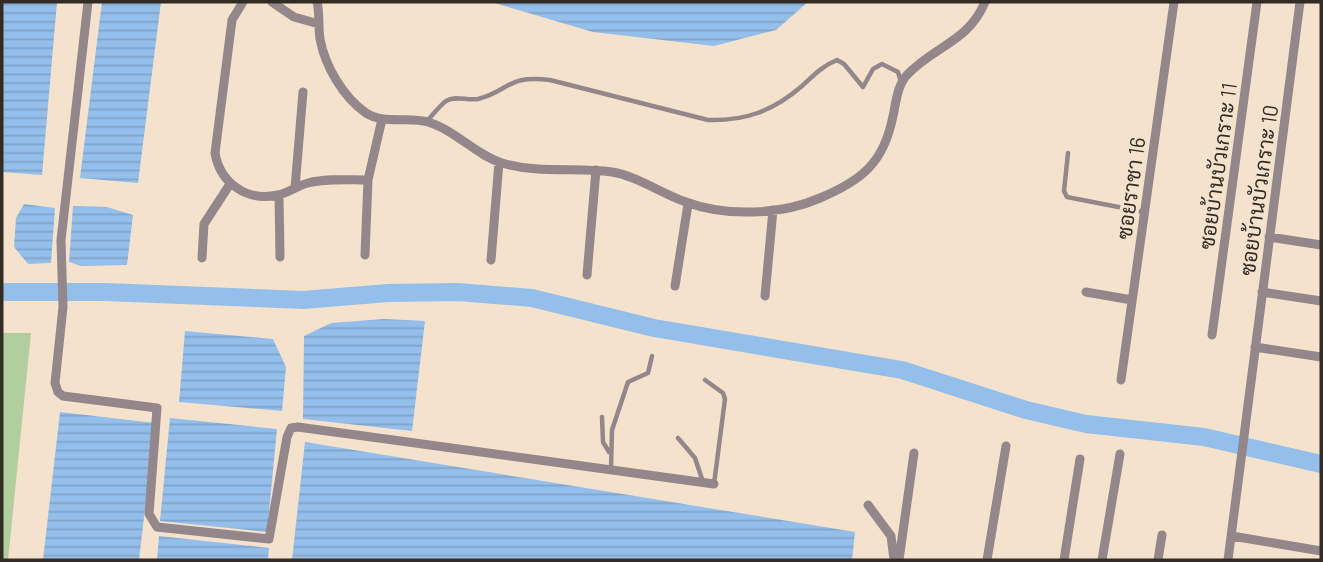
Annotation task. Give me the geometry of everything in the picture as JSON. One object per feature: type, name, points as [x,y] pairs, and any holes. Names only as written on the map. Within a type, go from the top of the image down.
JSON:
[{"type":"street","points":[[88,2],[61,240],[63,295],[55,383],[58,393],[64,396],[153,406],[159,413],[149,514],[157,527],[269,539],[287,437],[291,428],[298,427],[714,484]]},
{"type":"street","points":[[243,2],[232,20],[215,153],[220,173],[230,184],[254,197],[279,195],[295,188],[332,180],[368,180]]},
{"type":"street","points":[[272,2],[294,17],[319,24]]},
{"type":"street","points":[[317,2],[320,40],[335,80],[368,115],[382,119],[427,121],[499,162],[553,171],[596,170],[617,173],[688,204],[734,212],[773,210],[818,199],[854,181],[881,156],[902,83],[922,62],[960,38],[978,20],[985,2]]},
{"type":"street","name":"ซอยราชา 16","points":[[1121,380],[1174,2]]},
{"type":"street","name":"ซอยบ้านบัวเกราะ 11","points":[[1212,335],[1257,2]]},
{"type":"street","name":"ซอยบ้านบัวเกราะ 10","points":[[1228,560],[1300,2]]},
{"type":"street","points":[[295,188],[303,92]]},
{"type":"street","points":[[365,256],[368,180],[382,119]]},
{"type":"street","points":[[491,260],[499,162]]},
{"type":"street","points":[[586,275],[596,170]]},
{"type":"street","points":[[202,258],[204,224],[230,184]]},
{"type":"street","points":[[279,195],[279,257]]},
{"type":"street","points":[[675,286],[688,204]]},
{"type":"street","points":[[765,296],[773,210]]},
{"type":"street","points":[[1269,237],[1321,245]]},
{"type":"street","points":[[1086,292],[1132,300]]},
{"type":"street","points":[[1262,292],[1321,301]]},
{"type":"street","points":[[1255,347],[1321,357]]},
{"type":"street","points":[[987,560],[1006,446]]},
{"type":"street","points":[[896,560],[914,453]]},
{"type":"street","points":[[1102,560],[1120,454]]},
{"type":"street","points":[[1064,560],[1080,459]]},
{"type":"street","points":[[868,505],[891,536],[896,560]]},
{"type":"street","points":[[1158,560],[1162,535]]},
{"type":"street","points":[[1232,536],[1321,551]]},
{"type":"lane","points":[[427,121],[444,102],[453,98],[480,98],[509,82],[527,78],[550,80],[708,120],[731,121],[755,116],[780,104],[825,65],[836,61],[844,64],[858,85],[863,87],[873,69],[882,64],[898,72],[902,83]]},
{"type":"lane","points":[[1068,153],[1064,191],[1067,197],[1144,212]]},
{"type":"lane","points":[[611,470],[609,453],[612,430],[628,382],[648,373],[652,356]]},
{"type":"lane","points":[[705,380],[720,390],[725,399],[714,484]]},
{"type":"lane","points":[[602,417],[603,442],[609,453]]},
{"type":"lane","points":[[678,438],[695,458],[703,483]]},
{"type":"green space","points":[[2,333],[31,333],[8,560],[2,560]]},
{"type":"water","points":[[2,2],[57,2],[42,175],[2,172]]},
{"type":"water","points":[[102,2],[161,2],[138,183],[80,178]]},
{"type":"water","points":[[491,2],[808,2],[776,30],[714,46],[593,32]]},
{"type":"water","points":[[24,204],[55,208],[51,263],[28,264],[14,247],[16,218]]},
{"type":"water","points":[[73,206],[107,207],[133,215],[127,265],[81,266],[69,262]]},
{"type":"water","points":[[384,319],[425,321],[412,431],[303,419],[304,336],[331,323]]},
{"type":"water","points":[[185,331],[273,339],[286,367],[282,411],[179,402]]},
{"type":"water","points":[[60,412],[155,423],[139,560],[43,560]]},
{"type":"water","points":[[170,418],[277,429],[267,532],[160,521]]},
{"type":"water","points":[[305,442],[855,532],[852,560],[292,560]]},
{"type":"water","points":[[159,536],[269,548],[268,560],[157,560]]},
{"type":"waterway","points":[[2,292],[105,292],[303,300],[388,293],[458,292],[532,298],[654,328],[902,370],[1026,410],[1086,424],[1204,437],[1321,464]]}]
